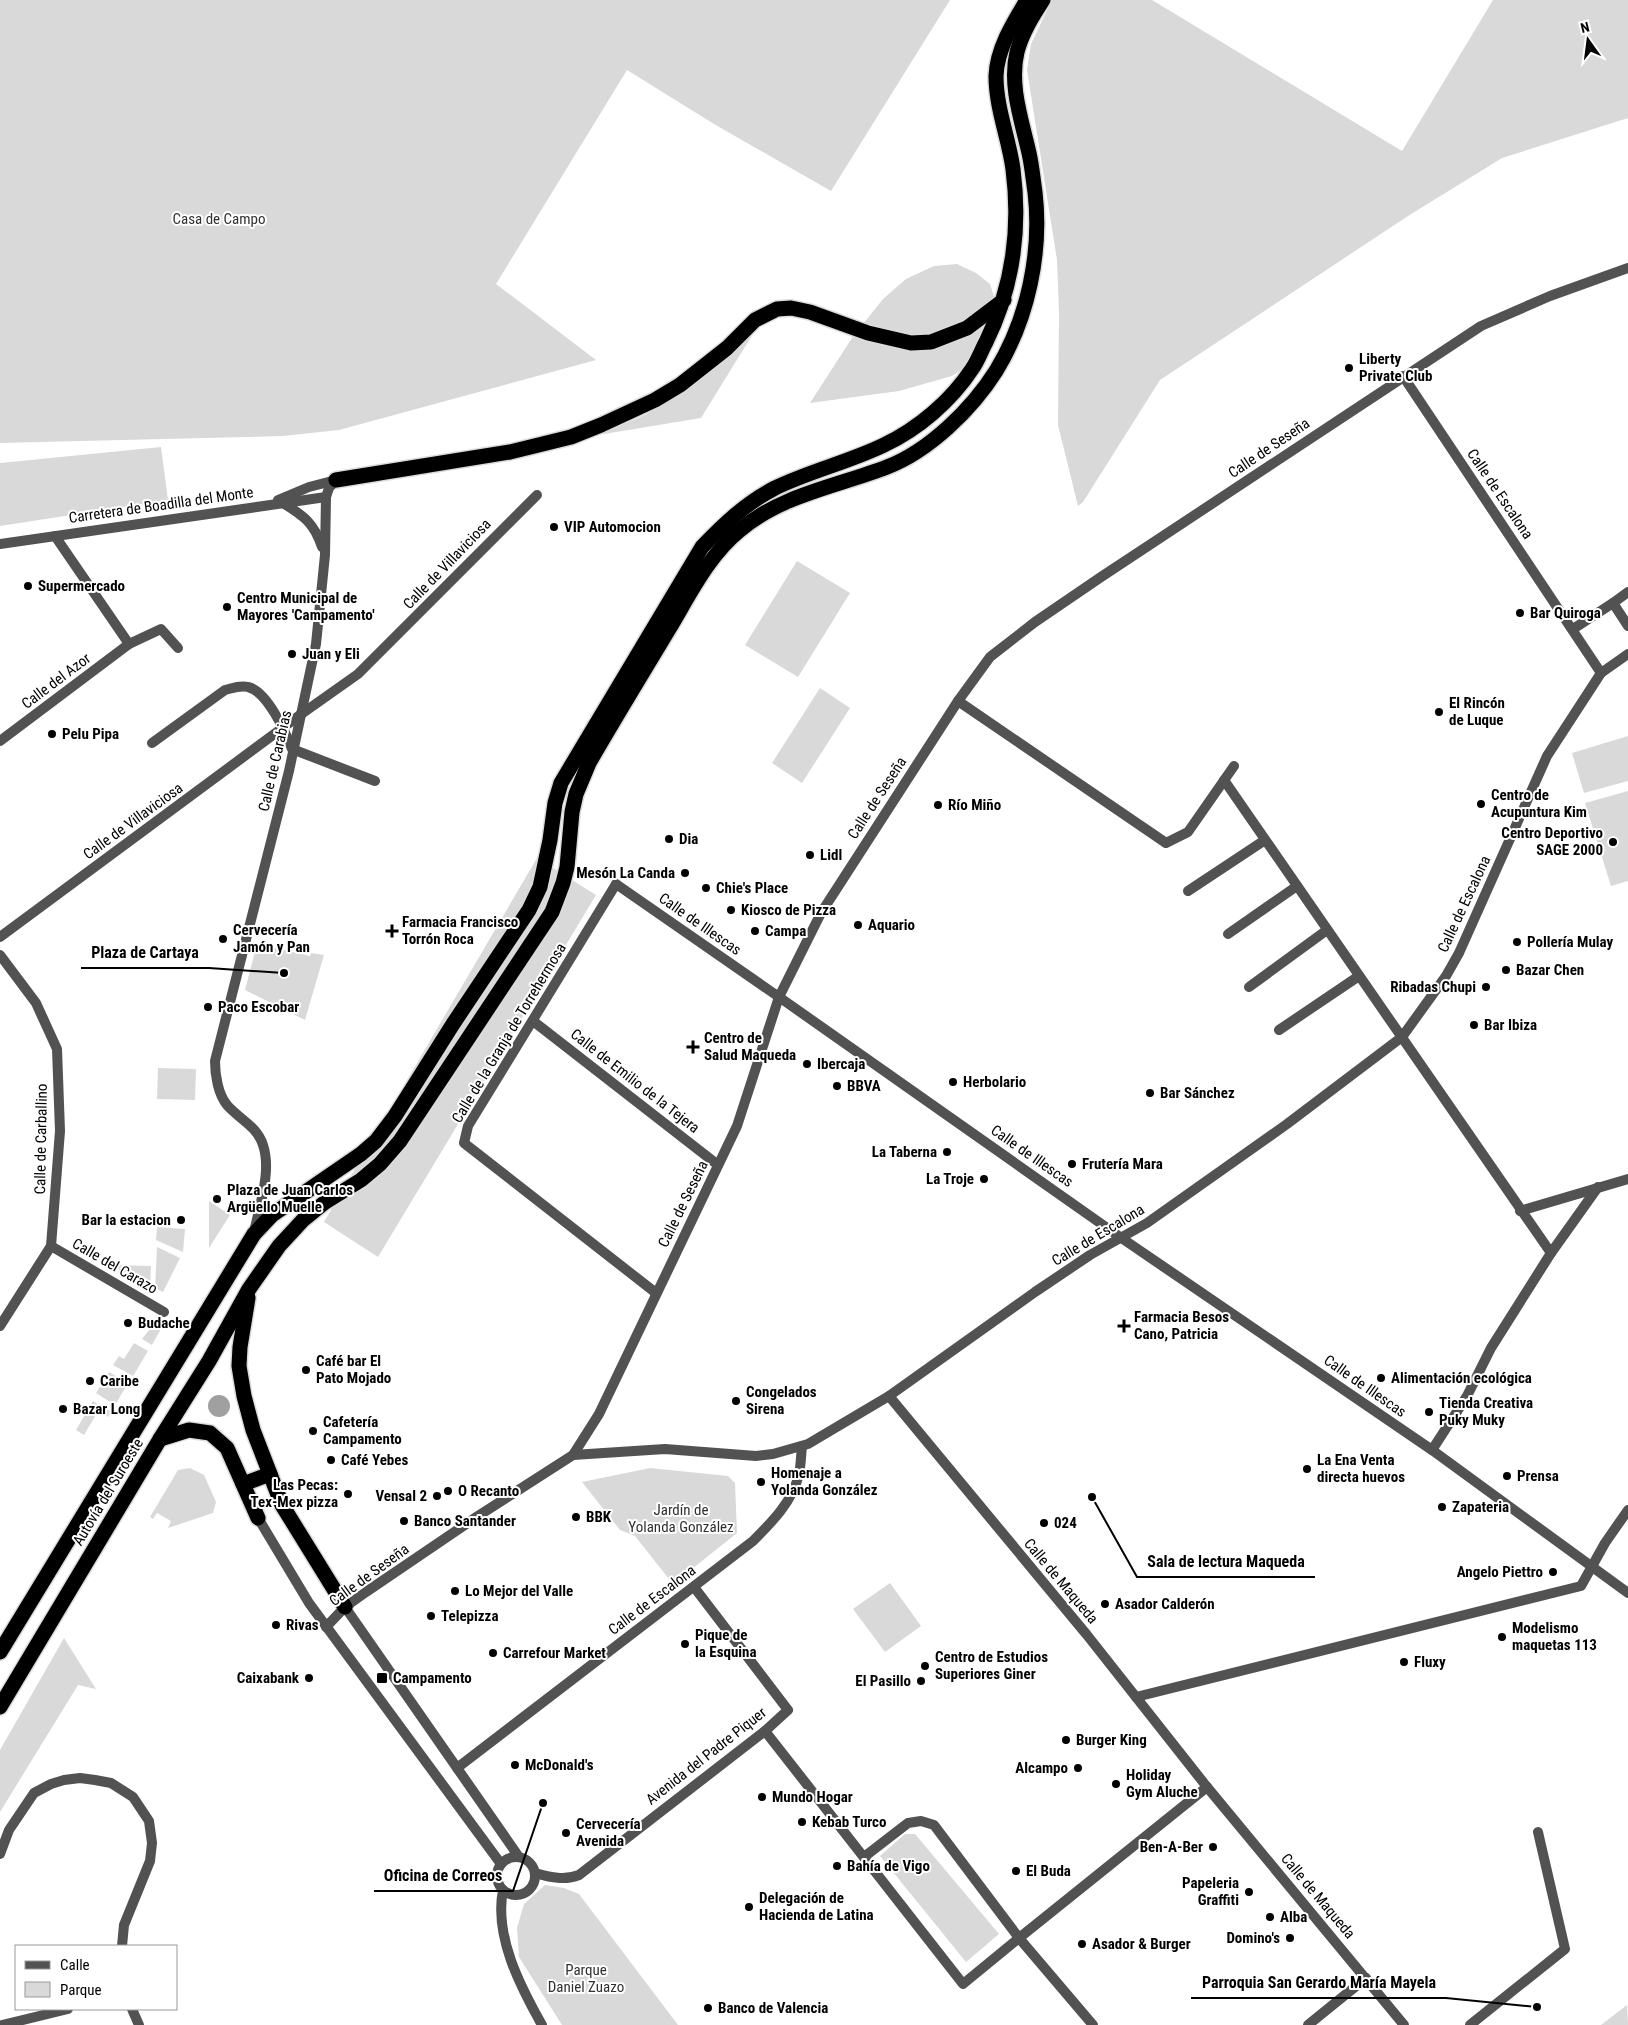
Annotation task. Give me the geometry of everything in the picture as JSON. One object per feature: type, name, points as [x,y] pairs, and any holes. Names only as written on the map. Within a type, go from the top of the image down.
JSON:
[{"type":"highway","name":"Autovía del Suroeste","points":[[0,1652],[254,1234],[272,1214],[361,1154],[376,1141],[395,1116],[453,1024],[529,910],[540,887],[549,846],[555,803],[561,783],[702,547],[730,518],[774,489],[884,445],[916,427],[950,397],[973,369],[1004,300],[1013,264],[1016,235],[1014,170],[999,100],[996,74],[999,58],[1011,26],[1027,0]]},
{"type":"highway","name":"Autovía del Suroeste","points":[[0,1707],[160,1439],[205,1368],[249,1289],[279,1246],[310,1214],[361,1180],[380,1164],[400,1141],[552,912],[567,867],[572,812],[576,794],[589,763],[709,563],[740,530],[782,504],[889,467],[911,455],[936,437],[966,409],[981,392],[996,370],[1012,339],[1027,296],[1033,267],[1036,234],[1035,195],[1030,156],[1019,111],[1015,72],[1016,55],[1020,43],[1028,24],[1043,0]]},
{"type":"highway","points":[[336,480],[510,452],[579,434],[655,400],[680,385],[727,348],[755,320],[777,309],[791,308],[810,312],[868,333],[911,343],[931,342],[967,328],[1004,300]]},
{"type":"highway","points":[[249,1289],[239,1366],[244,1396],[254,1430],[282,1505],[345,1607]]},
{"type":"highway","points":[[160,1439],[189,1430],[210,1433],[228,1448],[258,1518]]},
{"type":"highway","points":[[243,1484],[270,1474]]},
{"type":"street","name":"Calle de Seseña","points":[[326,1627],[345,1607],[478,1516],[573,1455],[599,1414],[737,1126],[779,997],[821,913],[958,701],[990,658],[1035,622],[1481,326],[1505,314],[1628,268]]},
{"type":"street","name":"Calle de Escalona","points":[[1403,376],[1602,673]]},
{"type":"street","points":[[326,497],[329,488],[336,480]]},
{"type":"street","points":[[266,505],[310,487],[336,480]]},
{"type":"street","name":"Calle de Villaviciosa","points":[[0,937],[358,674],[537,495]]},
{"type":"street","name":"Calle de Carabias","points":[[254,1234],[267,1167],[263,1144],[254,1129],[224,1100],[215,1074],[216,1061],[289,771],[292,749],[316,644],[325,555],[326,497]]},
{"type":"street","name":"Carretera de Boadilla del Monte","points":[[0,544],[326,497]]},
{"type":"street","points":[[283,503],[301,514],[317,532],[325,555]]},
{"type":"street","points":[[54,536],[129,644]]},
{"type":"street","points":[[1573,629],[1628,592]]},
{"type":"street","points":[[1613,603],[1628,626]]},
{"type":"street","name":"Calle del Azor","points":[[0,742],[129,644],[162,629],[178,648]]},
{"type":"street","name":"Calle de Escalona","points":[[573,1455],[665,1449],[756,1456],[773,1454],[802,1446],[889,1396],[1035,1292],[1120,1237],[1146,1224],[1287,1124],[1402,1037],[1446,976],[1458,954],[1547,756],[1602,673],[1628,654]]},
{"type":"street","points":[[152,743],[225,690],[238,686],[250,687],[260,694],[284,727],[292,749],[374,781]]},
{"type":"street","points":[[958,701],[1166,844],[1188,832],[1234,766]]},
{"type":"street","points":[[1224,780],[1551,1253]]},
{"type":"street","points":[[1188,891],[1265,840]]},
{"type":"street","name":"Calle de Illescas","points":[[616,884],[1120,1237],[1432,1450],[1628,1594]]},
{"type":"street","name":"Calle de la Granja de Torrehermosa","points":[[616,884],[468,1126],[464,1143],[656,1293]]},
{"type":"street","points":[[1228,934],[1297,886]]},
{"type":"street","points":[[1249,988],[1327,930]]},
{"type":"street","name":"Calle de Carballino","points":[[0,955],[36,1003],[57,1049],[60,1131],[51,1246],[0,1326]]},
{"type":"street","points":[[1279,1030],[1359,976]]},
{"type":"street","name":"Calle de Emilio de la Tejera","points":[[533,1021],[718,1166]]},
{"type":"street","points":[[1520,1210],[1628,1179]]},
{"type":"street","points":[[1432,1450],[1467,1396],[1491,1348],[1551,1253],[1598,1187]]},
{"type":"street","name":"Calle del Carazo","points":[[51,1246],[164,1312]]},
{"type":"street","name":"Calle de Maqueda","points":[[889,1396],[1136,1697],[1207,1787],[1404,2025]]},
{"type":"street","name":"Calle de Escalona","points":[[457,1768],[753,1540],[774,1520],[793,1492],[799,1474],[802,1446]]},
{"type":"street","points":[[1136,1697],[1581,1586],[1605,1543],[1628,1510]]},
{"type":"street","points":[[258,1518],[309,1603],[501,1864]]},
{"type":"street","name":"Avenida del Padre Piquer","points":[[535,1873],[550,1877],[570,1878],[579,1875],[765,1731],[788,1710],[694,1587]]},
{"type":"street","points":[[345,1607],[519,1857]]},
{"type":"street","points":[[765,1731],[963,1984],[1207,1787]]},
{"type":"street","points":[[0,1854],[9,1830],[34,1793],[51,1784],[80,1778],[94,1780],[111,1783],[133,1797],[149,1821],[152,1843],[150,1861],[124,1925],[122,1945]]},
{"type":"street","points":[[864,1857],[908,1823],[921,1820],[934,1825],[1019,1938],[1093,2025]]},
{"type":"street","points":[[1470,2025],[1565,1949],[1538,1832]]},
{"type":"street","points":[[519,1857],[530,1862],[535,1873],[534,1884],[525,1893],[514,1895],[504,1890],[498,1883],[497,1873],[501,1864],[509,1858],[519,1857]]},
{"type":"street","points":[[504,1890],[500,1907],[504,1933],[511,1957],[531,2005],[542,2025]]},
{"type":"street","points":[[1308,2025],[1366,1978]]},
{"type":"street","points":[[2,2025],[64,2010]]},
{"type":"street","points":[[132,2010],[139,2025]]},
{"type":"green space","name":"Casa de Campo","points":[[0,0],[950,0],[831,191],[714,124],[627,70],[496,284],[596,360],[339,430],[283,436],[0,443]]},
{"type":"green space","points":[[1052,0],[1152,0],[1402,151],[1493,0],[1628,0],[1628,118],[1502,158],[1408,216],[1160,380],[1083,502],[1078,506],[1058,425],[1059,313],[1057,260],[1027,70],[1031,44]]},
{"type":"green space","points":[[957,264],[976,273],[990,284],[996,303],[970,364],[952,376],[899,391],[810,403],[852,338],[883,299],[906,279],[934,266]]},
{"type":"green space","points":[[756,329],[701,418],[586,437],[632,421],[662,405],[704,374]]},
{"type":"green space","points":[[161,447],[168,500],[0,526],[0,463]]},
{"type":"green space","points":[[797,561],[850,593],[798,677],[745,645]]},
{"type":"green space","points":[[820,688],[850,708],[802,783],[772,763]]},
{"type":"green space","points":[[1628,736],[1628,781],[1584,793],[1572,753]]},
{"type":"green space","name":"Centro Deportivo SAGE 2000","points":[[1628,791],[1628,881],[1611,886],[1585,803]]},
{"type":"green space","points":[[537,858],[596,895],[378,1257],[324,1222]]},
{"type":"green space","points":[[257,944],[310,956],[311,953],[324,955],[305,1020],[245,990]]},
{"type":"green space","points":[[158,1068],[196,1069],[195,1100],[157,1099]]},
{"type":"green space","points":[[209,1201],[230,1215],[209,1248]]},
{"type":"green space","points":[[157,1227],[185,1229],[183,1252],[156,1240]]},
{"type":"green space","points":[[157,1247],[180,1258],[163,1292],[155,1288]]},
{"type":"green space","points":[[113,1266],[151,1266],[150,1288]]},
{"type":"green space","points":[[154,1324],[161,1329],[152,1345],[142,1339]]},
{"type":"green space","points":[[134,1343],[148,1351],[133,1376],[113,1365],[119,1356],[124,1359]]},
{"type":"green space","points":[[109,1372],[128,1383],[115,1405],[96,1393]]},
{"type":"green space","points":[[93,1401],[111,1412],[108,1417],[98,1411],[84,1435],[76,1430]]},
{"type":"green space","points":[[190,1468],[204,1475],[216,1502],[213,1513],[168,1528],[171,1521],[157,1513],[153,1519],[150,1517],[178,1470]]},
{"type":"green space","name":"Jardín de Yolanda González","points":[[650,1468],[728,1476],[735,1483],[737,1533],[673,1584],[635,1536],[620,1530],[582,1482]]},
{"type":"green space","points":[[890,1583],[921,1626],[885,1652],[853,1609]]},
{"type":"green space","points":[[64,1638],[96,1689],[78,1685],[0,1812],[0,1750]]},
{"type":"green space","points":[[905,1834],[915,1834],[999,1934],[966,1962],[880,1856]]},
{"type":"green space","name":"Parque Daniel Zuazo","points":[[545,1885],[564,1888],[579,1894],[678,2025],[562,2025],[519,1957],[517,1928],[524,1904]]},
{"type":"green space","points":[[1627,2005],[1628,2025],[1601,2025]]},
{"type":"shaded area","points":[[215,1395],[223,1395],[230,1402],[230,1410],[223,1417],[215,1417],[208,1410],[208,1402]]},
{"type":"place","name":"Liberty Private Club","points":[[1349,368]]},
{"type":"place","name":"VIP Automocion","points":[[554,527]]},
{"type":"place","name":"Supermercado","points":[[28,586]]},
{"type":"place","name":"Centro Municipal de Mayores 'Campamento'","points":[[227,607]]},
{"type":"place","name":"Bar Quiroga","points":[[1520,613]]},
{"type":"place","name":"Juan y Eli","points":[[292,654]]},
{"type":"place","name":"El Rincón de Luque","points":[[1439,712]]},
{"type":"place","name":"Pelu Pipa","points":[[52,734]]},
{"type":"place","name":"Centro de Acupuntura Kim","points":[[1481,804]]},
{"type":"place","name":"Río Miño","points":[[938,805]]},
{"type":"place","name":"Dia","points":[[669,839]]},
{"type":"place","name":"Centro Deportivo SAGE 2000","points":[[1613,842]]},
{"type":"place","name":"Lidl","points":[[810,855]]},
{"type":"place","name":"Mesón La Canda","points":[[685,873]]},
{"type":"place","name":"Chie's Place","points":[[706,888]]},
{"type":"place","name":"Kiosco de Pizza","points":[[731,910]]},
{"type":"place","name":"Aquario","points":[[858,925]]},
{"type":"place","name":"Farmacia Francisco Torrón Roca","points":[[392,931]]},
{"type":"place","name":"Campa","points":[[755,931]]},
{"type":"place","name":"Cervecería Jamón y Pan","points":[[223,939]]},
{"type":"place","name":"Pollería Mulay","points":[[1517,942]]},
{"type":"place","name":"Bazar Chen","points":[[1506,970]]},
{"type":"place","name":"Plaza de Cartaya","points":[[284,973]]},
{"type":"place","name":"Ribadas Chupi","points":[[1486,987]]},
{"type":"place","name":"Paco Escobar","points":[[208,1007]]},
{"type":"place","name":"Bar Ibiza","points":[[1474,1025]]},
{"type":"place","name":"Centro de Salud Maqueda","points":[[693,1047]]},
{"type":"place","name":"Ibercaja","points":[[807,1064]]},
{"type":"place","name":"Herbolario","points":[[953,1082]]},
{"type":"place","name":"BBVA","points":[[837,1086]]},
{"type":"place","name":"Bar Sánchez","points":[[1150,1093]]},
{"type":"place","name":"La Taberna","points":[[947,1152]]},
{"type":"place","name":"Frutería Mara","points":[[1072,1164]]},
{"type":"place","name":"La Troje","points":[[984,1179]]},
{"type":"place","name":"Plaza de Juan Carlos Argüello Muelle","points":[[217,1199]]},
{"type":"place","name":"Bar la estacion","points":[[181,1220]]},
{"type":"place","name":"Budache","points":[[128,1323]]},
{"type":"place","name":"Farmacia Besos Cano, Patricia","points":[[1124,1326]]},
{"type":"place","name":"Café bar El Pato Mojado","points":[[306,1370]]},
{"type":"place","name":"Alimentación ecológica","points":[[1381,1378]]},
{"type":"place","name":"Caribe","points":[[90,1381]]},
{"type":"place","name":"Congelados Sirena","points":[[736,1401]]},
{"type":"place","name":"Bazar Long","points":[[63,1409]]},
{"type":"place","name":"Tienda Creativa Puky Muky","points":[[1429,1412]]},
{"type":"place","name":"Cafetería Campamento","points":[[313,1431]]},
{"type":"place","name":"Café Yebes","points":[[331,1460]]},
{"type":"place","name":"La Ena Venta directa huevos","points":[[1307,1469]]},
{"type":"place","name":"Prensa","points":[[1507,1476]]},
{"type":"place","name":"Homenaje a Yolanda González","points":[[761,1482]]},
{"type":"place","name":"O Recanto","points":[[448,1491]]},
{"type":"place","name":"Las Pecas: Tex-Mex pizza","points":[[348,1494]]},
{"type":"place","name":"Vensal 2","points":[[437,1496]]},
{"type":"place","name":"Sala de lectura Maqueda","points":[[1092,1497]]},
{"type":"place","name":"Zapateria","points":[[1442,1507]]},
{"type":"place","name":"BBK","points":[[576,1517]]},
{"type":"place","name":"Banco Santander","points":[[404,1521]]},
{"type":"place","name":"024","points":[[1044,1523]]},
{"type":"place","name":"Angelo Piettro","points":[[1553,1572]]},
{"type":"place","name":"Lo Mejor del Valle","points":[[455,1591]]},
{"type":"place","name":"Asador Calderón","points":[[1105,1604]]},
{"type":"place","name":"Telepizza","points":[[431,1616]]},
{"type":"place","name":"Rivas","points":[[276,1625]]},
{"type":"place","name":"Modelismo maquetas 113","points":[[1502,1637]]},
{"type":"place","name":"Pique de la Esquina","points":[[685,1644]]},
{"type":"place","name":"Carrefour Market","points":[[493,1653]]},
{"type":"place","name":"Fluxy","points":[[1404,1662]]},
{"type":"place","name":"Centro de Estudios Superiores Giner","points":[[925,1666]]},
{"type":"place","name":"Caixabank","points":[[309,1678]]},
{"type":"place","name":"Campamento","points":[[382,1678]]},
{"type":"place","name":"El Pasillo","points":[[921,1681]]},
{"type":"place","name":"Burger King","points":[[1066,1740]]},
{"type":"place","name":"McDonald's","points":[[515,1765]]},
{"type":"place","name":"Alcampo","points":[[1078,1768]]},
{"type":"place","name":"Holiday Gym Aluche","points":[[1116,1784]]},
{"type":"place","name":"Mundo Hogar","points":[[762,1797]]},
{"type":"place","name":"Oficina de Correos","points":[[543,1803]]},
{"type":"place","name":"Kebab Turco","points":[[802,1822]]},
{"type":"place","name":"Cervecería Avenida","points":[[566,1833]]},
{"type":"place","name":"Ben-A-Ber","points":[[1213,1847]]},
{"type":"place","name":"Bahía de Vigo","points":[[837,1866]]},
{"type":"place","name":"El Buda","points":[[1016,1871]]},
{"type":"place","name":"Papeleria Graffiti","points":[[1249,1892]]},
{"type":"place","name":"Delegación de Hacienda de Latina","points":[[749,1907]]},
{"type":"place","name":"Alba","points":[[1270,1917]]},
{"type":"place","name":"Domino's","points":[[1290,1938]]},
{"type":"place","name":"Asador & Burger","points":[[1082,1944]]},
{"type":"place","name":"Parroquia San Gerardo María Mayela","points":[[1537,2007]]},
{"type":"place","name":"Banco de Valencia","points":[[708,2008]]}]
